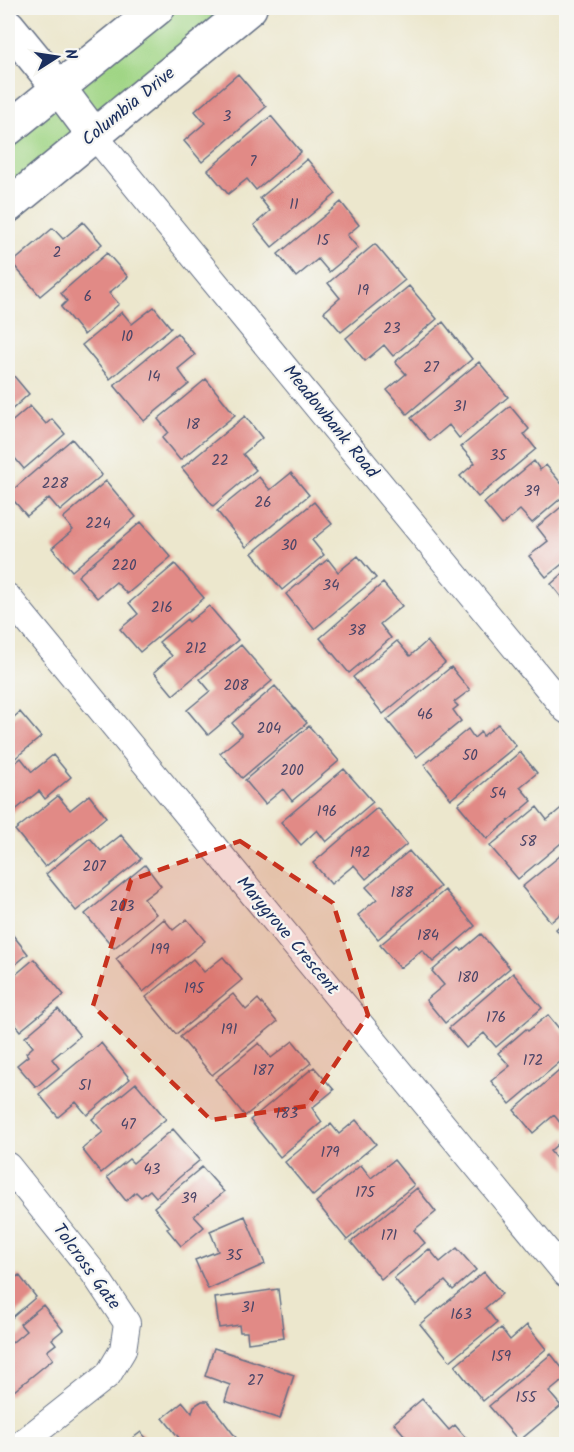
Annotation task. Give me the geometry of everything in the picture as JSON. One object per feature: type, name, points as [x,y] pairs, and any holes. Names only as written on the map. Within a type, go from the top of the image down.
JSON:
[{"type":"street","points":[[8,129],[158,8]]},
{"type":"street","name":"Columbia Drive","points":[[8,206],[250,8]]},
{"type":"street","points":[[8,26],[94,135]]},
{"type":"street","name":"Meadowbank Road","points":[[94,135],[567,710]]},
{"type":"street","name":"Marygrove Crescent","points":[[8,597],[567,1274]]},
{"type":"street","name":"Tolcross Gate","points":[[8,1166],[93,1272],[127,1323],[123,1350],[108,1375],[21,1444]]},
{"type":"highlighted area","points":[[240,841],[333,903],[368,1015],[307,1106],[211,1120],[93,1006],[131,880]]},
{"type":"green space","points":[[158,8],[250,8],[8,206],[8,129]]},
{"type":"building","points":[[238,74],[266,107],[202,162],[184,141],[205,123],[195,111]]},
{"type":"building","points":[[271,116],[301,152],[256,190],[247,179],[228,194],[208,170]]},
{"type":"building","points":[[307,159],[336,194],[272,247],[254,225],[270,211],[260,198]]},
{"type":"building","points":[[341,202],[359,225],[347,235],[358,248],[329,272],[318,259],[296,277],[278,254]]},
{"type":"building","points":[[83,222],[102,244],[40,296],[12,263],[53,228],[63,239]]},
{"type":"building","points":[[375,244],[405,280],[341,332],[324,312],[340,298],[328,283]]},
{"type":"building","points":[[107,253],[128,277],[109,293],[119,304],[84,335],[61,307],[67,301],[61,293]]},
{"type":"building","points":[[409,286],[437,319],[393,356],[384,345],[365,361],[346,338]]},
{"type":"building","points":[[154,307],[171,328],[110,379],[82,345],[122,312],[132,324]]},
{"type":"building","points":[[443,322],[472,359],[407,414],[387,390],[406,374],[395,362]]},
{"type":"building","points":[[177,333],[195,355],[178,369],[189,384],[144,421],[114,385]]},
{"type":"building","points":[[479,362],[508,397],[459,438],[449,425],[430,441],[411,418]]},
{"type":"building","points":[[8,369],[29,394],[8,413]]},
{"type":"building","points":[[206,379],[235,415],[180,460],[162,438],[168,432],[158,419]]},
{"type":"building","points":[[30,406],[46,424],[52,419],[65,434],[24,469],[14,457],[8,462],[8,425]]},
{"type":"building","points":[[510,406],[529,429],[524,434],[536,449],[478,497],[460,476],[475,463],[461,447]]},
{"type":"building","points":[[245,416],[262,438],[243,454],[256,470],[213,506],[182,468]]},
{"type":"building","points":[[72,439],[102,475],[60,511],[49,498],[27,516],[8,494]]},
{"type":"building","points":[[534,461],[540,470],[546,465],[566,489],[566,494],[532,523],[520,510],[502,525],[484,503]]},
{"type":"building","points":[[291,473],[309,495],[246,547],[217,511],[259,477],[270,490]]},
{"type":"building","points":[[106,481],[136,517],[72,571],[52,548],[73,530],[63,518]]},
{"type":"building","points":[[314,502],[332,524],[312,540],[324,555],[282,590],[252,553]]},
{"type":"building","points":[[566,503],[566,561],[546,577],[529,556],[548,541],[537,527]]},
{"type":"building","points":[[141,522],[171,557],[127,594],[116,582],[97,598],[78,576]]},
{"type":"building","points":[[358,556],[376,578],[314,629],[286,594],[328,559],[338,572]]},
{"type":"building","points":[[175,564],[204,598],[140,652],[120,629],[138,614],[129,603]]},
{"type":"building","points":[[566,571],[566,603],[551,584]]},
{"type":"building","points":[[383,583],[402,606],[380,624],[391,638],[349,673],[320,638]]},
{"type":"building","points":[[209,606],[238,640],[173,695],[154,672],[172,656],[159,642],[187,619],[189,622]]},
{"type":"building","points":[[397,641],[410,656],[427,641],[445,663],[383,714],[353,677]]},
{"type":"building","points":[[241,645],[272,681],[208,735],[187,710],[210,691],[200,679]]},
{"type":"building","points":[[451,667],[470,690],[454,702],[458,706],[453,710],[461,721],[417,757],[387,720]]},
{"type":"building","points":[[275,686],[307,723],[242,778],[220,753],[242,735],[232,723]]},
{"type":"building","points":[[20,712],[41,737],[8,764],[8,722]]},
{"type":"building","points":[[498,724],[516,746],[451,799],[424,765],[468,729],[474,738],[481,732],[483,736]]},
{"type":"building","points":[[309,726],[339,761],[292,801],[283,789],[265,804],[245,780]]},
{"type":"building","points":[[520,752],[537,773],[520,787],[532,801],[487,839],[458,804]]},
{"type":"building","points":[[53,755],[71,777],[45,799],[39,791],[8,816],[8,769],[21,758],[32,772]]},
{"type":"building","points":[[344,769],[373,802],[326,842],[317,830],[301,845],[281,822]]},
{"type":"building","points":[[89,795],[106,817],[45,867],[15,830],[58,796],[70,810]]},
{"type":"building","points":[[566,804],[566,839],[518,879],[490,846],[537,807],[547,820]]},
{"type":"building","points":[[377,808],[407,844],[366,879],[354,865],[331,884],[313,863]]},
{"type":"building","points":[[121,835],[141,859],[76,911],[46,874],[90,838],[101,851]]},
{"type":"building","points":[[409,851],[440,887],[378,939],[358,915],[377,899],[366,887]]},
{"type":"building","points":[[566,851],[566,909],[551,922],[522,887]]},
{"type":"building","points":[[145,865],[161,886],[144,899],[156,914],[114,948],[85,914]]},
{"type":"building","points":[[445,890],[475,926],[433,962],[422,950],[400,968],[380,945]]},
{"type":"building","points":[[164,919],[173,930],[187,919],[205,941],[143,992],[116,959]]},
{"type":"building","points":[[566,920],[566,942],[556,929]]},
{"type":"building","points":[[8,929],[28,954],[8,971]]},
{"type":"building","points":[[481,934],[510,968],[445,1023],[426,1000],[444,985],[432,971],[459,948],[462,950]]},
{"type":"building","points":[[223,957],[242,980],[176,1034],[146,997],[193,959],[204,972]]},
{"type":"building","points":[[34,959],[64,995],[20,1031],[8,1016],[8,981]]},
{"type":"building","points":[[513,973],[542,1008],[496,1047],[484,1033],[466,1048],[449,1028]]},
{"type":"building","points":[[233,994],[246,1010],[258,999],[277,1022],[212,1075],[180,1037]]},
{"type":"building","points":[[58,1009],[80,1036],[52,1059],[59,1068],[36,1087],[17,1065],[28,1056],[26,1053],[33,1047],[25,1037]]},
{"type":"building","points":[[548,1015],[566,1037],[566,1057],[510,1104],[491,1081],[510,1066],[498,1053],[526,1029],[528,1031]]},
{"type":"building","points":[[293,1041],[311,1063],[245,1116],[215,1079],[259,1043],[271,1058]]},
{"type":"building","points":[[101,1043],[130,1079],[87,1115],[76,1102],[58,1117],[39,1094]]},
{"type":"building","points":[[566,1065],[566,1130],[554,1115],[533,1133],[514,1110]]},
{"type":"building","points":[[314,1067],[334,1090],[312,1108],[322,1122],[280,1157],[250,1120]]},
{"type":"building","points":[[136,1083],[166,1119],[101,1173],[82,1149],[103,1132],[92,1119]]},
{"type":"building","points":[[356,1120],[376,1144],[313,1196],[285,1162],[331,1124],[339,1134]]},
{"type":"building","points":[[173,1129],[200,1160],[156,1197],[150,1190],[141,1197],[136,1192],[126,1201],[107,1177],[129,1159],[133,1163]]},
{"type":"building","points":[[566,1137],[566,1170],[550,1151]]},
{"type":"building","points":[[394,1160],[414,1185],[347,1240],[316,1202],[361,1165],[371,1178]]},
{"type":"building","points":[[202,1167],[224,1192],[194,1216],[204,1227],[181,1246],[167,1229],[170,1227],[154,1207]]},
{"type":"building","points":[[417,1188],[436,1212],[414,1230],[425,1243],[381,1279],[351,1242]]},
{"type":"building","points":[[245,1216],[265,1264],[208,1289],[195,1260],[218,1251],[210,1231]]},
{"type":"building","points":[[457,1248],[476,1270],[453,1290],[445,1281],[416,1305],[394,1278],[429,1249],[440,1262]]},
{"type":"building","points":[[484,1272],[502,1294],[485,1308],[497,1323],[450,1361],[420,1324]]},
{"type":"building","points":[[19,1275],[36,1297],[8,1321],[8,1284]]},
{"type":"building","points":[[278,1289],[284,1338],[248,1343],[247,1332],[240,1332],[239,1325],[219,1328],[215,1298]]},
{"type":"building","points":[[43,1305],[63,1330],[52,1339],[56,1344],[47,1351],[53,1359],[8,1396],[8,1346],[26,1331],[20,1324]]},
{"type":"building","points":[[527,1325],[546,1349],[483,1401],[455,1366],[501,1328],[510,1340]]},
{"type":"building","points":[[214,1348],[294,1375],[280,1419],[225,1401],[230,1385],[205,1376]]},
{"type":"building","points":[[551,1354],[566,1373],[566,1378],[549,1392],[561,1406],[519,1441],[489,1406]]},
{"type":"building","points":[[422,1399],[449,1430],[455,1425],[471,1444],[412,1444],[394,1423]]},
{"type":"building","points":[[202,1401],[208,1401],[241,1444],[184,1444],[163,1418],[183,1402],[192,1413],[194,1406]]},
{"type":"building","points":[[141,1432],[151,1444],[125,1444]]},
{"type":"building","points":[[395,1436],[402,1444],[384,1444]]}]
